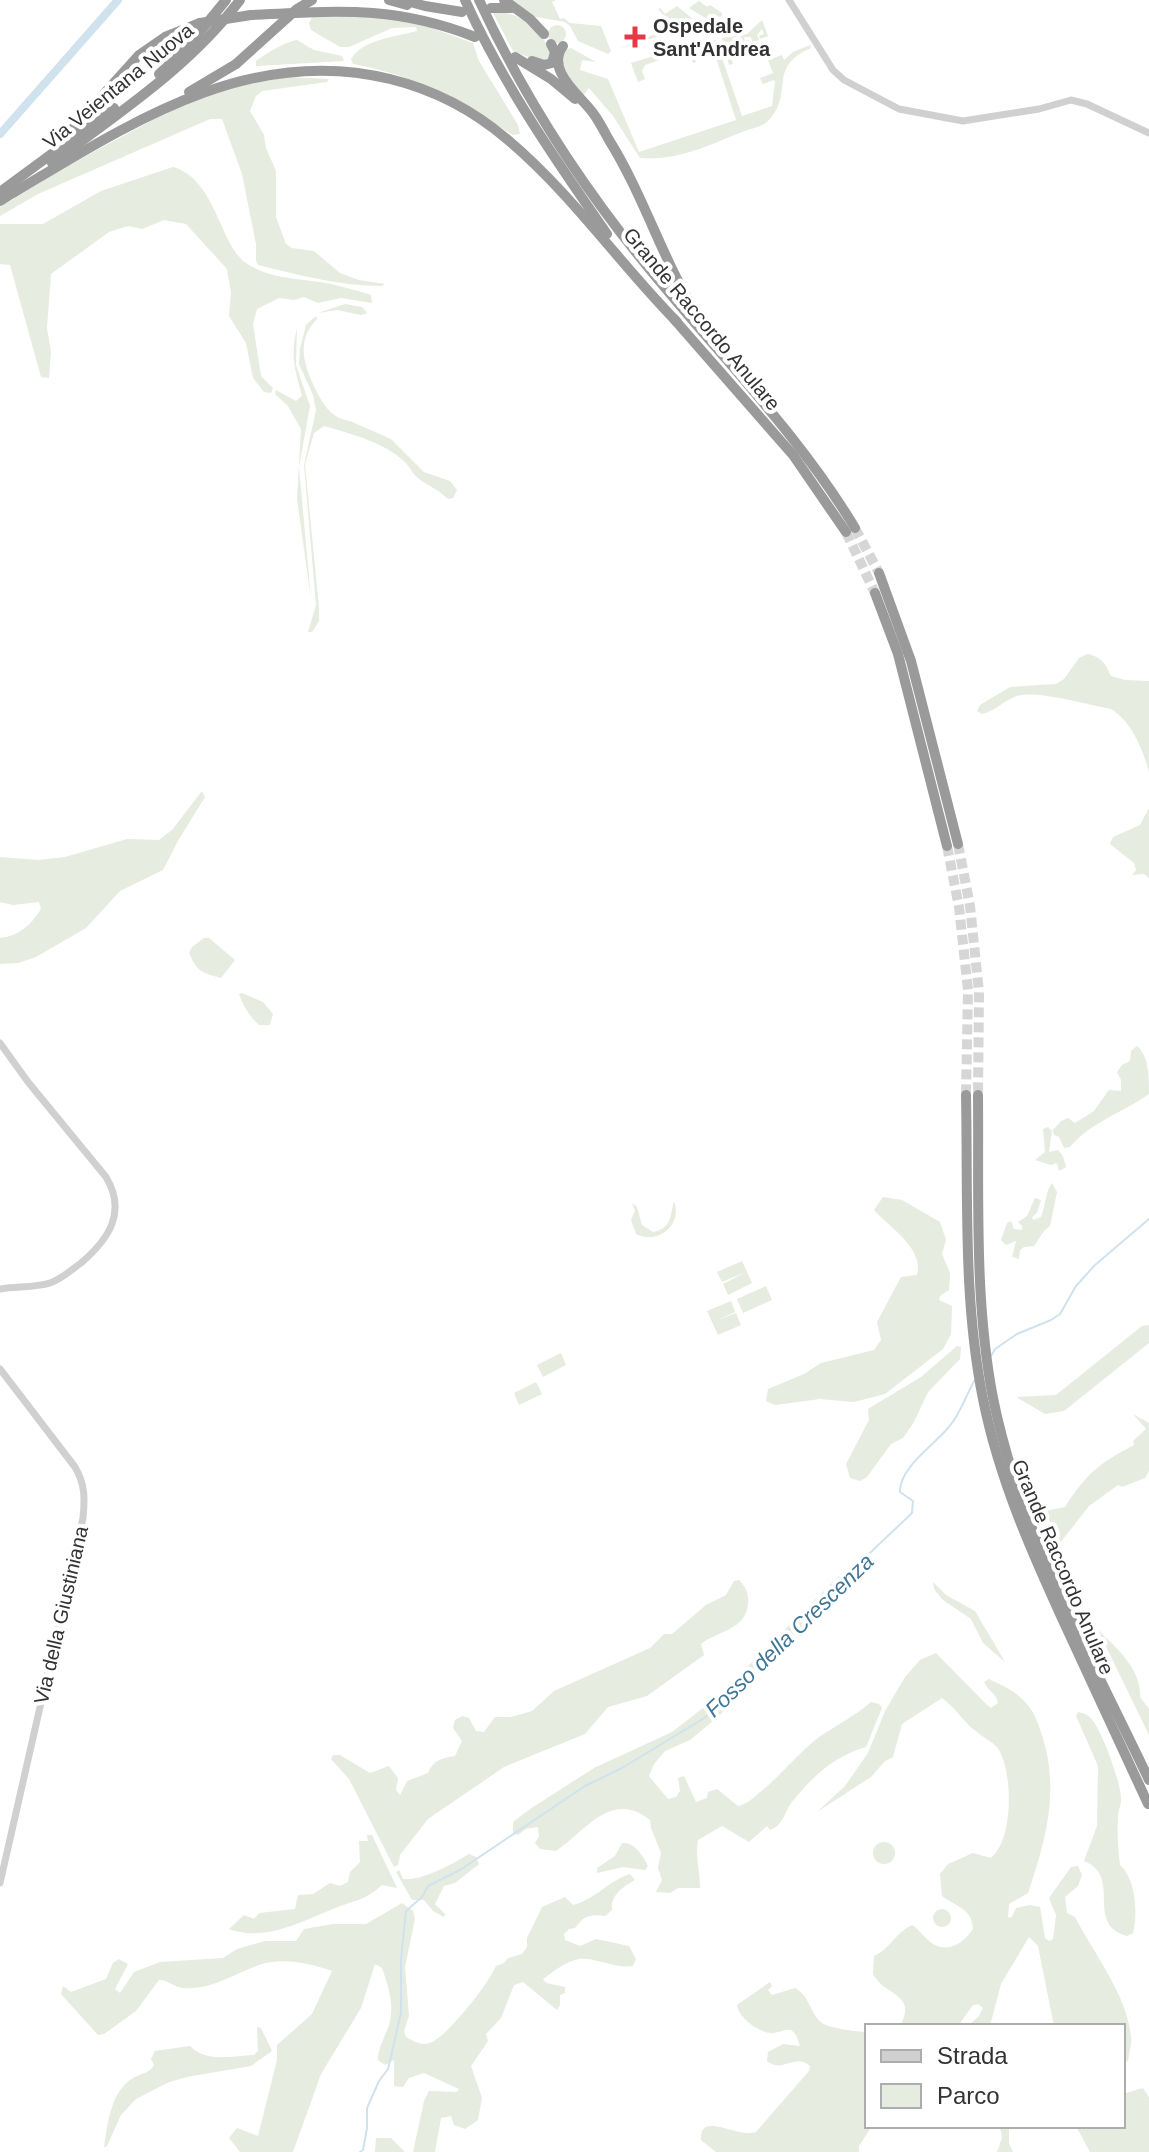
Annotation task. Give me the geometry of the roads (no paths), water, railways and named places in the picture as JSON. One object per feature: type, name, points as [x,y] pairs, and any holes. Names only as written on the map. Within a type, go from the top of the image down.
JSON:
[{"type":"highway","points":[[6,191],[158,74],[189,45],[226,0]]},
{"type":"highway","name":"Via Veientana Nuova","points":[[6,191],[175,69],[209,37],[240,0]]},
{"type":"highway","points":[[6,191],[157,112],[236,64],[297,9],[312,0]]},
{"type":"highway","points":[[389,0],[408,5],[465,6]]},
{"type":"highway","points":[[403,0],[425,6]]},
{"type":"highway","name":"Grande Raccordo Anulare","points":[[465,6],[543,141],[608,235],[677,322],[793,455],[851,530],[831,488],[790,433],[634,249],[561,149],[479,0]]},
{"type":"highway","points":[[504,0],[546,29]]},
{"type":"highway","points":[[491,8],[514,9]]},
{"type":"highway","points":[[0,201],[6,191],[68,135],[115,78],[139,55],[183,29],[217,19],[251,15],[341,11],[397,14],[443,25],[475,37]]},
{"type":"highway","points":[[605,133],[570,94],[516,58],[549,64],[557,45],[561,73],[594,113],[622,163],[673,271],[729,362]]},
{"type":"highway","points":[[157,112],[238,80],[295,70],[362,73],[432,93],[463,107],[488,124],[531,161],[557,186],[638,282],[677,322]]},
{"type":"highway","points":[[875,593],[898,654],[953,845],[911,661],[879,573]]},
{"type":"highway","name":"Grande Raccordo Anulare","points":[[972,1095],[974,1261],[995,1432],[1005,1482],[1026,1537],[1148,1804]]},
{"type":"highway","name":"Grande Raccordo Anulare","points":[[995,1432],[1043,1553],[1149,1780]]},
{"type":"street","points":[[789,0],[833,70],[844,80],[899,109],[963,121],[1039,109],[1071,100],[1087,104],[1149,133]]},
{"type":"street","points":[[0,1043],[104,1175],[113,1191],[116,1211],[105,1239],[64,1276],[46,1284],[0,1289]]},
{"type":"street","name":"Via della Giustiniana","points":[[0,1369],[75,1467],[85,1497],[83,1518],[0,1883]]},
{"type":"waterway","points":[[0,134],[118,0]]},
{"type":"waterway","name":"Fosso della Crescenza","points":[[991,1356],[995,1349],[1017,1334],[1060,1314],[1076,1286],[1095,1265],[1149,1219]]},
{"type":"waterway","name":"Fosso della Crescenza","points":[[360,2152],[367,2128],[367,2108],[388,2069],[401,2013],[401,1958],[406,1911],[422,1897],[428,1886],[460,1870],[585,1786],[622,1768],[706,1717],[791,1628],[912,1513],[913,1501],[900,1492],[905,1474],[953,1422],[976,1378]]},
{"type":"tunnel","points":[[855,528],[879,573]]},
{"type":"tunnel","points":[[846,532],[875,593]]},
{"type":"tunnel","points":[[958,844],[970,906],[979,992],[978,1095]]},
{"type":"tunnel","points":[[947,846],[959,907],[968,990],[966,1095]]},
{"type":"place","name":"Ospedale Sant'Andrea","points":[[635,37]]}]
